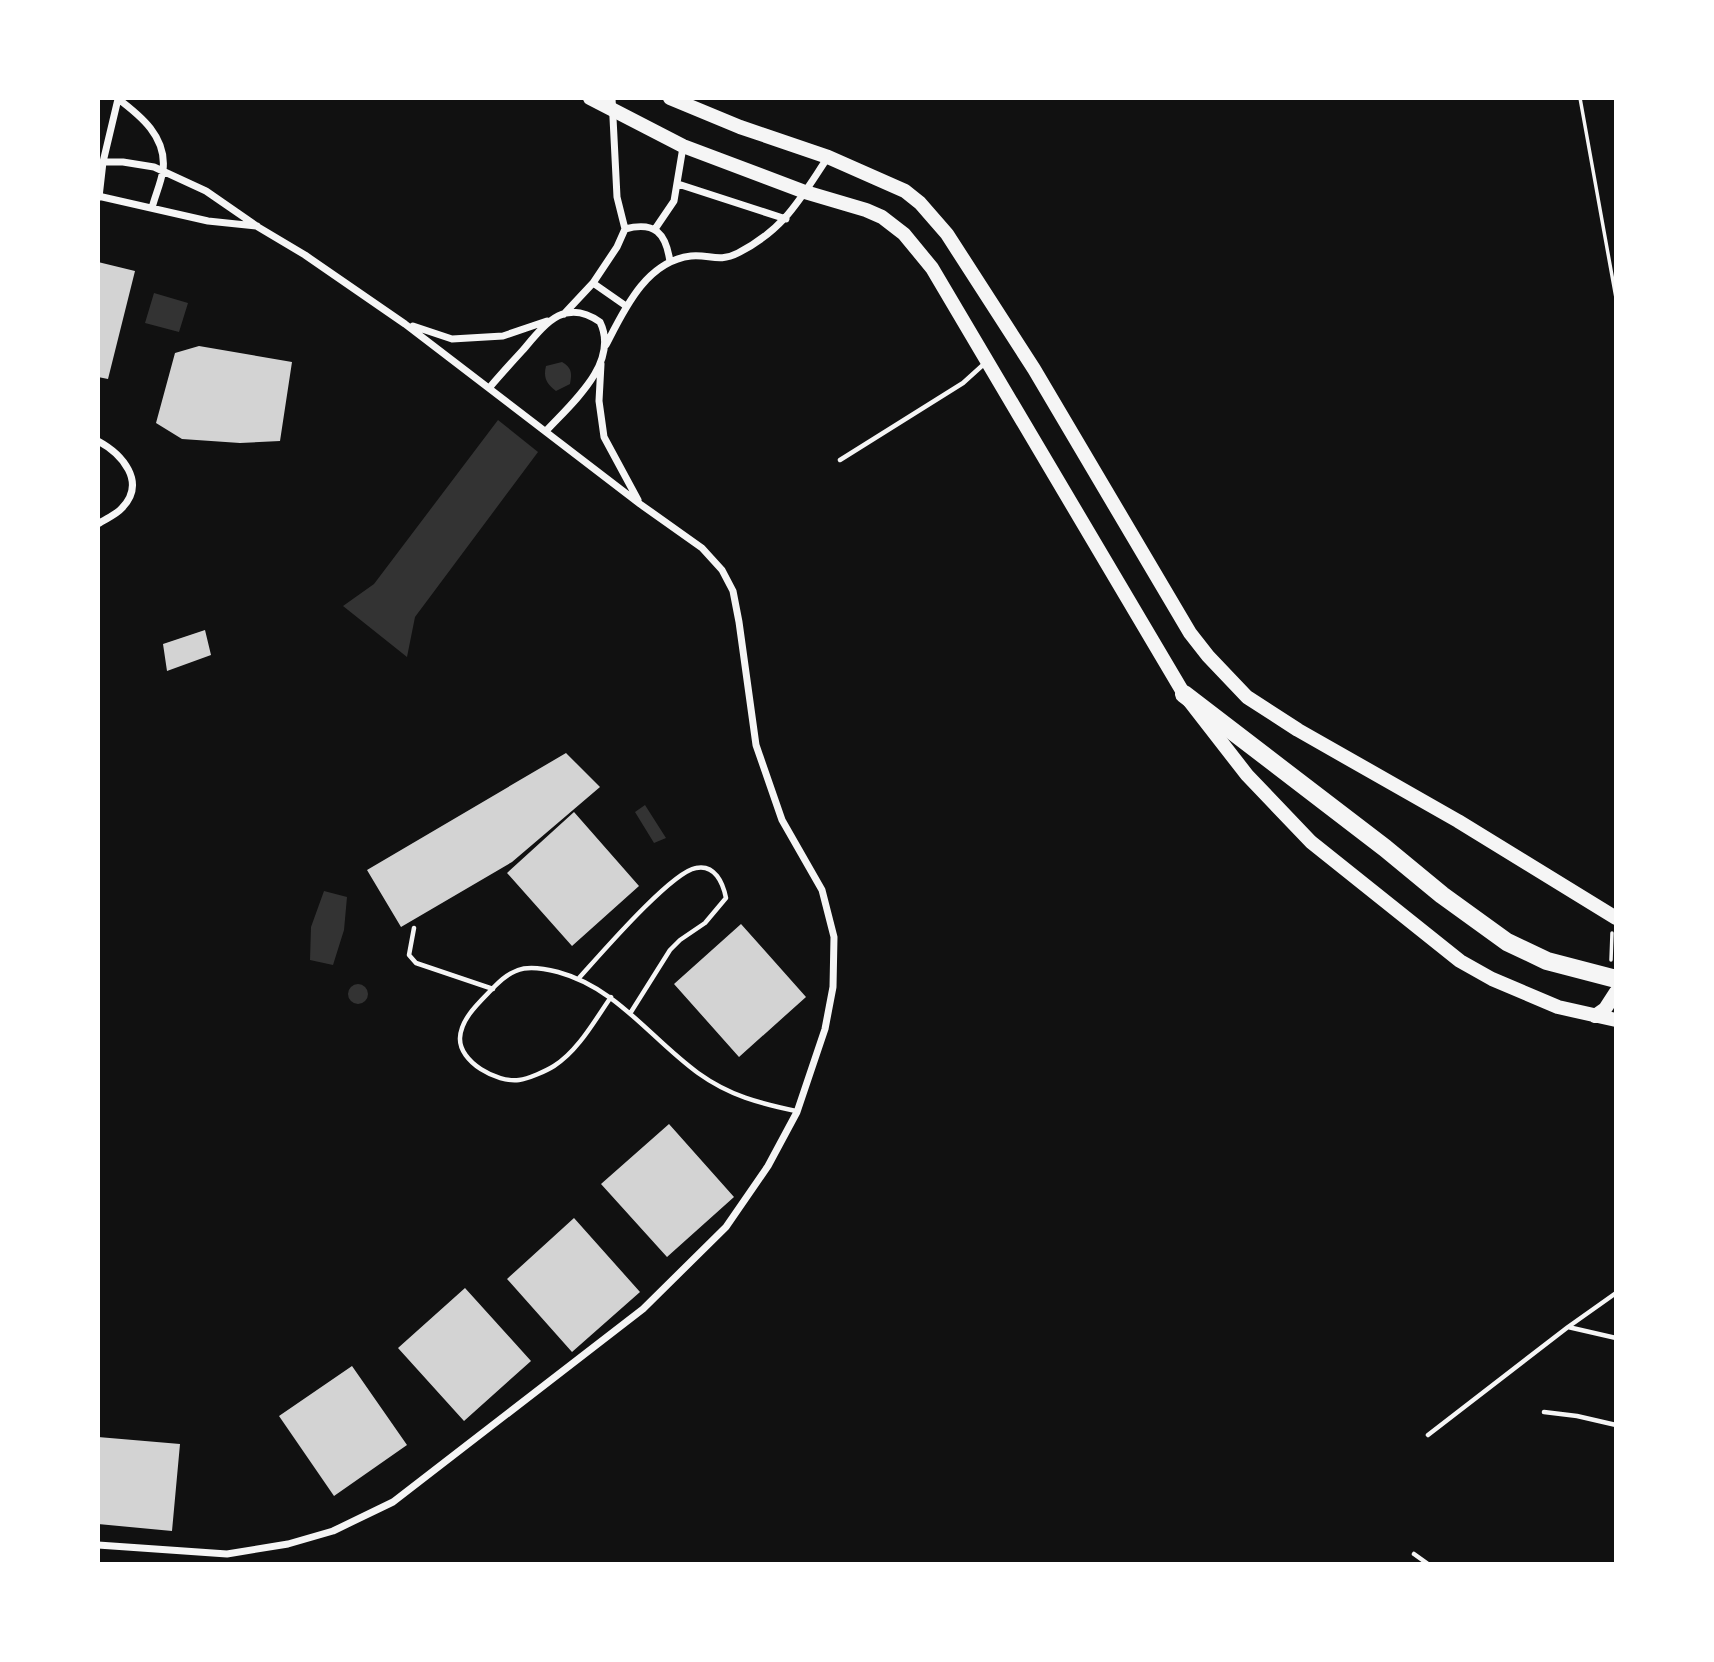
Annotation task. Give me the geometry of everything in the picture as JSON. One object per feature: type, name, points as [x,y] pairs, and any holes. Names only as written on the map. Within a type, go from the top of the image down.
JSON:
[{"type":"highway","points":[[1184,694],[1442,895],[1520,950],[1547,961],[1616,979]]},
{"type":"main road","points":[[590,98],[612,104],[683,146],[805,192],[866,210],[882,217],[904,234],[932,268],[1184,694],[1247,775],[1311,842],[1460,961],[1492,979],[1558,1007],[1616,1020]]},
{"type":"main road","points":[[670,98],[740,127],[828,157],[905,191],[920,203],[947,234],[1034,369],[1190,633],[1247,697],[1297,730],[1458,821],[1616,918]]},
{"type":"main road","points":[[1595,1016],[1605,1009],[1616,992]]},
{"type":"street","points":[[152,208],[163,169],[161,146],[139,114],[118,98],[101,163],[98,197],[208,220],[258,227]]},
{"type":"street","points":[[564,314],[593,283],[617,247],[625,229],[617,197],[612,104]]},
{"type":"street","points":[[655,229],[674,201],[683,146]]},
{"type":"street","points":[[640,504],[604,436],[599,401],[601,362],[606,345],[626,306],[650,276],[670,262],[692,256],[718,259],[736,255],[766,236],[786,219],[828,157]]},
{"type":"street","points":[[98,1545],[226,1554],[288,1544],[333,1531],[393,1502],[643,1309],[726,1227],[768,1166],[797,1112],[825,1029],[833,987],[834,937],[822,890],[782,820],[756,745],[733,591],[722,570],[702,548],[640,504],[405,324],[306,255],[258,227],[206,191],[163,169],[123,162],[101,163]]},
{"type":"street","points":[[678,184],[786,219]]},
{"type":"street","points":[[625,229],[640,225],[655,229],[668,244],[670,262]]},
{"type":"street","points":[[593,283],[626,306]]},
{"type":"street","points":[[405,324],[452,339],[503,337],[564,314],[582,312],[600,322],[606,345]]},
{"type":"street","points":[[490,387],[548,321]]},
{"type":"street","points":[[546,431],[584,389],[601,362]]},
{"type":"street","points":[[98,441],[118,454],[128,466],[132,483],[128,498],[121,509],[98,524]]},
{"type":"lane","points":[[840,460],[963,383],[987,361]]},
{"type":"lane","points":[[579,978],[628,923],[681,875],[695,868],[708,868],[715,872],[726,898],[705,923],[670,950],[631,1012]]},
{"type":"lane","points":[[414,928],[409,955],[416,963],[493,989]]},
{"type":"lane","points":[[611,997],[581,1040],[554,1066],[518,1080],[495,1075],[475,1066],[462,1052],[460,1037],[466,1019],[506,975],[525,967],[544,968],[579,978],[611,997],[697,1073],[727,1092],[746,1100],[797,1112]]},
{"type":"lane","points":[[1428,1435],[1616,1293]]},
{"type":"lane","points":[[1568,1327],[1616,1338]]},
{"type":"lane","points":[[1544,1412],[1616,1425]]},
{"type":"lane","points":[[1414,1554],[1428,1564]]},
{"type":"path","points":[[1580,98],[1616,298]]},
{"type":"shaded area","points":[[154,293],[188,303],[179,332],[145,323]]},
{"type":"shaded area","points":[[562,362],[570,371],[570,384],[556,391],[546,380],[546,366]]},
{"type":"shaded area","points":[[498,420],[538,452],[415,617],[407,657],[343,606],[374,584]]},
{"type":"shaded area","points":[[645,805],[666,838],[654,843],[635,812]]},
{"type":"shaded area","points":[[324,891],[347,897],[344,930],[333,965],[310,960],[311,927]]},
{"type":"shaded area","points":[[358,984],[365,987],[368,994],[365,1001],[358,1004],[351,1001],[348,994],[351,987]]},
{"type":"building","points":[[98,262],[135,271],[108,379],[98,377]]},
{"type":"building","points":[[199,346],[292,362],[280,441],[240,443],[182,439],[156,423],[175,353]]},
{"type":"building","points":[[205,630],[211,655],[167,671],[163,644]]},
{"type":"building","points":[[566,753],[600,787],[512,862],[401,927],[367,870]]},
{"type":"building","points":[[574,812],[639,886],[572,946],[507,873]]},
{"type":"building","points":[[741,924],[806,997],[739,1057],[674,984]]},
{"type":"building","points":[[669,1124],[734,1197],[667,1257],[601,1184]]},
{"type":"building","points":[[574,1218],[640,1292],[572,1352],[507,1279]]},
{"type":"building","points":[[465,1288],[531,1361],[464,1421],[398,1348]]},
{"type":"building","points":[[352,1366],[407,1445],[334,1496],[279,1416]]},
{"type":"building","points":[[98,1437],[180,1444],[172,1531],[98,1524]]}]
